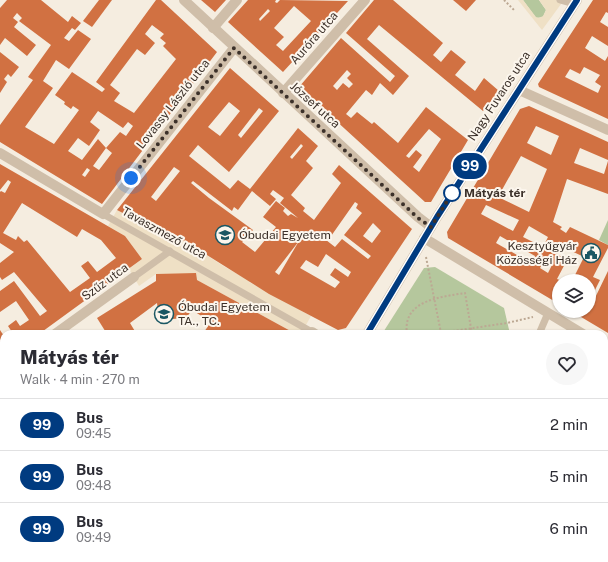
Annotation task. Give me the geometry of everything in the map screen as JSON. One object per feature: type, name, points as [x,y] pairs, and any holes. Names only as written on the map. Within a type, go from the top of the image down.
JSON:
[{"type":"street","name":"József utca","points":[[184,0],[418,218],[431,227]]},
{"type":"street","points":[[213,28],[237,0]]},
{"type":"street","name":"Auróra utca","points":[[283,93],[365,0]]},
{"type":"street","points":[[560,0],[575,2]]},
{"type":"street","name":"Nagy Fuvaros utca","points":[[431,227],[575,2]]},
{"type":"street","name":"Lovassy László utca","points":[[103,214],[234,48]]},
{"type":"street","points":[[518,90],[608,130]]},
{"type":"street","name":"Tavaszmező utca","points":[[0,153],[103,214],[308,330]]},
{"type":"street","points":[[369,330],[431,227]]},
{"type":"street","points":[[424,238],[576,330]]},
{"type":"street","name":"Szűz utca","points":[[61,330],[170,251]]},
{"type":"street","points":[[541,330],[548,313]]},
{"type":"path","points":[[504,0],[515,11]]},
{"type":"path","points":[[426,255],[440,330]]},
{"type":"path","points":[[407,330],[408,320],[414,309],[424,302],[434,298],[465,293],[471,328]]},
{"type":"path","points":[[459,330],[507,323],[548,313]]},
{"type":"green space","points":[[523,0],[539,0],[546,10],[543,17],[536,18]]},
{"type":"green space","points":[[608,220],[608,245],[599,240]]},
{"type":"green space","points":[[435,267],[504,308],[509,330],[385,330],[424,268]]},
{"type":"shaded area","points":[[518,0],[523,0],[536,17],[539,18],[543,16],[546,10],[539,0],[564,0],[542,30]]},
{"type":"shaded area","points":[[117,210],[172,239],[175,235],[250,281],[249,282],[311,316],[303,330],[289,330],[197,280],[156,274],[139,286],[129,269],[142,259],[125,236],[108,226]]},
{"type":"building","points":[[7,0],[41,0],[68,22],[72,16],[81,23],[75,30],[72,28],[64,38],[69,41],[78,30],[91,39],[69,69],[56,60],[43,81],[53,88],[25,127],[54,144],[79,110],[73,106],[71,109],[64,104],[65,102],[55,95],[72,72],[102,92],[105,89],[96,82],[156,0],[161,0],[217,52],[102,204],[0,142],[0,125],[33,80],[28,77],[51,45],[19,21],[22,18],[17,13],[13,18],[18,22],[14,27],[36,45],[27,56],[5,38],[0,45],[0,8]],"holes":[[[152,25],[164,34],[160,38],[166,43],[163,46],[176,59],[134,113],[114,101],[120,93],[110,85],[137,49],[145,55],[155,43],[145,34]],[[98,111],[123,128],[128,122],[133,126],[126,136],[120,132],[106,148],[98,139],[82,160],[68,151],[78,138],[89,146],[100,130],[90,122]],[[106,148],[112,153],[99,170],[93,166]],[[87,168],[90,170],[85,177],[82,175]]]},
{"type":"building","points":[[99,0],[112,0],[92,27],[83,21]]},
{"type":"building","points":[[201,0],[226,0],[215,12]]},
{"type":"building","points":[[248,0],[276,0],[275,2],[277,3],[280,0],[348,1],[283,72],[228,22]],"holes":[[[294,6],[311,21],[283,51],[276,45],[284,37],[274,28]],[[268,9],[270,11],[260,21],[259,19]]]},
{"type":"building","points":[[374,0],[393,0],[443,43],[433,55],[441,62],[451,50],[466,62],[455,75],[475,91],[484,78],[499,91],[483,111],[379,25],[367,39],[409,76],[393,95],[380,83],[372,95],[366,90],[346,114],[351,118],[357,112],[372,124],[374,122],[398,143],[426,107],[468,140],[431,202],[425,202],[299,87],[341,38],[390,82],[395,76],[346,33]],"holes":[[[347,70],[351,74],[347,78],[353,84],[349,88],[343,83],[337,90],[333,86]],[[429,129],[441,139],[419,172],[413,167],[422,155],[416,150],[409,158],[406,156]]]},
{"type":"building","points":[[453,0],[476,0],[466,11]]},
{"type":"building","points":[[593,0],[608,0],[608,13],[606,12],[600,22],[608,27],[608,46],[592,36],[585,48],[605,61],[608,56],[608,119],[539,87],[538,84]],"holes":[[[584,67],[600,75],[595,82],[601,86],[598,93],[565,77],[570,69],[580,74]]]},
{"type":"building","points":[[0,52],[19,67],[11,77],[8,74],[4,79],[7,82],[0,93]]},
{"type":"building","points":[[230,68],[279,111],[229,172],[198,145],[189,156],[230,189],[238,180],[250,189],[298,128],[318,146],[306,161],[313,168],[291,195],[305,208],[303,211],[314,220],[341,183],[332,174],[339,165],[412,229],[346,328],[338,330],[269,294],[175,235],[173,239],[117,210]],"holes":[[[229,102],[240,111],[220,136],[208,127]],[[259,108],[263,111],[241,138],[238,135]],[[301,144],[303,146],[292,159],[290,157]],[[174,167],[180,171],[156,201],[151,197]],[[193,181],[232,211],[234,207],[238,210],[252,191],[270,206],[276,199],[270,194],[273,190],[284,198],[280,203],[298,218],[291,214],[288,216],[283,211],[285,208],[276,201],[263,217],[276,227],[255,252],[242,242],[253,230],[191,183]],[[355,202],[358,204],[356,208],[362,213],[344,235],[371,256],[368,259],[342,239],[335,247],[317,233],[319,231],[329,239]],[[373,223],[381,231],[372,243],[363,236]],[[299,241],[279,275],[275,272]],[[326,254],[351,272],[348,277],[335,268],[330,275],[340,282],[335,288],[300,268],[306,260],[318,267]]]},
{"type":"building","points":[[529,106],[608,142],[608,160],[580,148],[574,163],[604,174],[608,161],[608,194],[567,179],[553,222],[562,227],[560,229],[566,233],[570,227],[608,245],[608,248],[595,274],[576,274],[584,257],[561,246],[557,254],[567,260],[560,274],[552,274],[552,300],[448,238],[447,232],[520,109]],"holes":[[[536,126],[559,136],[551,155],[527,143]],[[521,156],[547,169],[529,212],[498,197]],[[486,205],[519,220],[513,231],[481,214]],[[529,226],[548,237],[543,247],[523,237]],[[500,236],[535,256],[531,263],[496,243]],[[544,261],[552,265],[548,273],[540,268]]]},
{"type":"building","points":[[0,164],[125,236],[142,259],[44,330],[11,330],[8,326],[16,320],[20,326],[29,320],[16,301],[0,312],[0,291],[14,281],[40,316],[47,311],[14,272],[2,280],[0,277],[0,263],[14,252],[0,243],[0,192],[5,193],[11,182],[8,180],[0,190]],"holes":[[[22,203],[77,237],[82,229],[101,240],[116,258],[97,272],[88,261],[81,266],[90,278],[70,292],[27,240],[24,242],[18,236],[16,240],[3,233]]]},
{"type":"building","points":[[608,271],[608,330],[603,330],[583,318],[596,318],[596,296]]},
{"type":"building","points":[[196,273],[197,280],[289,330],[205,330],[211,322],[192,310],[186,318],[159,320],[157,303],[130,323],[134,330],[104,330],[97,318],[156,281],[156,274]]},
{"type":"building","points":[[596,278],[600,280],[596,288]]},
{"type":"bus line","name":"99","points":[[369,330],[437,217],[577,0]]},
{"type":"place","name":"Mátyás tér","points":[[452,193]]},
{"type":"place","name":"Óbudai Egyetem","points":[[225,235]]},
{"type":"place","name":"Kesztyűgyár Közösségi Ház","points":[[591,253]]},
{"type":"place","name":"Óbudai Egyetem TA., TC.","points":[[164,314]]},
{"type":"route","points":[[131,178],[234,48],[418,218],[431,227],[452,193]]}]
